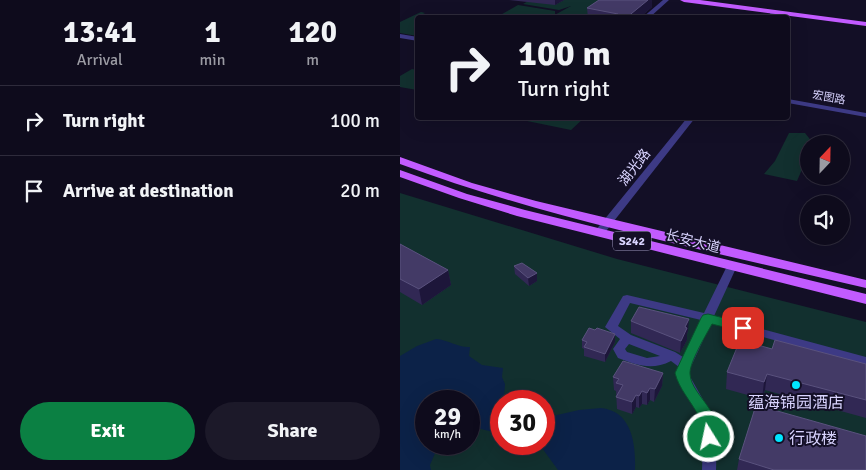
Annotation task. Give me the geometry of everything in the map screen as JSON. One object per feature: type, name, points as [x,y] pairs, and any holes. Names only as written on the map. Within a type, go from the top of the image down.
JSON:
[{"type":"main road","points":[[684,0],[772,15]]},
{"type":"main road","points":[[790,17],[866,24]]},
{"type":"main road","name":"长安大道","points":[[400,160],[603,228],[732,266],[866,298]]},
{"type":"main road","name":"长安大道","points":[[400,173],[463,196],[866,284]]},
{"type":"street","points":[[648,15],[666,0]]},
{"type":"street","points":[[400,36],[415,38]]},
{"type":"street","name":"宏图路","points":[[790,102],[866,115]]},
{"type":"street","name":"湖光路","points":[[603,228],[689,120]]},
{"type":"street","points":[[709,470],[710,426],[705,414],[685,382],[682,373],[732,266]]},
{"type":"street","points":[[685,365],[670,355],[627,338],[611,327],[628,299],[708,318],[866,361]]},
{"type":"street","points":[[627,338],[619,349],[622,355],[652,364],[660,362],[670,355]]},
{"type":"green space","points":[[530,0],[604,0],[590,15],[555,15],[571,6],[559,10],[523,4]]},
{"type":"green space","points":[[518,5],[555,11],[555,14],[553,15],[500,15]]},
{"type":"green space","points":[[421,12],[425,13],[415,15],[415,36],[400,33],[400,22]]},
{"type":"green space","points":[[412,69],[415,70],[415,90],[400,87],[400,76]]},
{"type":"green space","points":[[532,120],[582,120],[571,130],[527,121]]},
{"type":"green space","points":[[789,133],[805,133],[807,135],[800,135],[800,174],[797,181],[764,174],[775,161]]},
{"type":"green space","points":[[400,193],[617,259],[866,322],[866,470],[400,470]]},
{"type":"water","points":[[436,339],[470,347],[469,356],[482,365],[503,368],[502,377],[505,384],[505,390],[490,390],[490,431],[480,429],[480,390],[415,390],[415,455],[434,455],[430,465],[431,470],[400,470],[400,356],[417,346]]},
{"type":"water","points":[[601,408],[611,410],[620,415],[626,422],[633,440],[635,470],[558,470],[547,455],[555,455],[555,415],[579,410]]},
{"type":"building","points":[[599,0],[648,0],[630,15],[616,15],[618,14],[587,8]]},
{"type":"building","points":[[400,244],[448,270],[419,289],[400,279]]},
{"type":"building","points":[[522,263],[537,273],[528,278],[514,266]]},
{"type":"building","points":[[639,307],[689,319],[681,341],[631,321]]},
{"type":"building","points":[[589,328],[595,330],[597,328],[615,334],[605,354],[584,347],[587,342],[582,340]]},
{"type":"building","points":[[740,340],[772,349],[775,340],[866,364],[866,400],[767,374],[764,382],[727,372]]},
{"type":"building","points":[[623,361],[663,373],[655,389],[650,388],[647,393],[642,391],[639,396],[636,395],[632,402],[616,397],[623,385],[616,383],[619,379],[613,377]]},
{"type":"building","name":"行政楼","points":[[756,405],[866,436],[866,470],[774,470],[739,459]]},
{"type":"place","name":"蕴海锦园酒店","points":[[796,385]]},
{"type":"place","name":"行政楼","points":[[779,438]]},
{"type":"route","points":[[709,437],[710,426],[705,414],[685,382],[682,373],[708,318],[743,328]]}]
